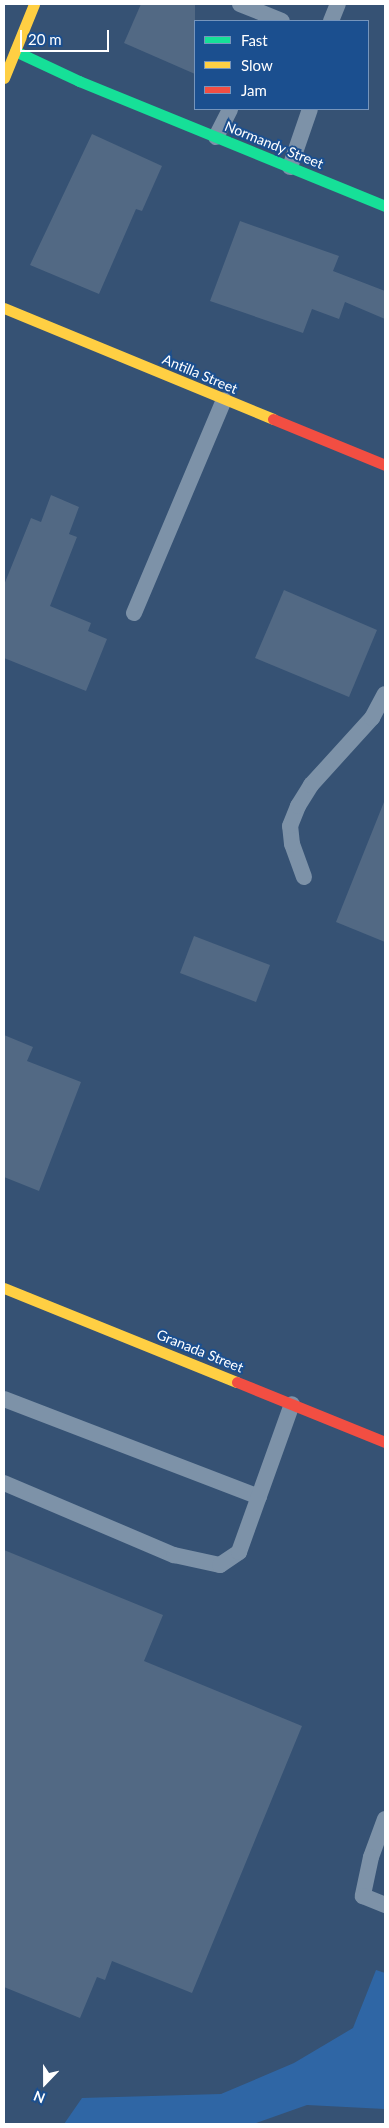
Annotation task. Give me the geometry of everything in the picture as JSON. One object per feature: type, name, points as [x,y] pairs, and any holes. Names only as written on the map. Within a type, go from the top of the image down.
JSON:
[{"type":"street","points":[[4,78],[9,48],[34,4]]},
{"type":"street","name":"Normandy Street","points":[[9,48],[79,81],[385,206]]},
{"type":"street","name":"Antilla Street","points":[[4,308],[385,465]]},
{"type":"street","name":"Granada Street","points":[[4,1288],[385,1442]]},
{"type":"lane","points":[[240,4],[280,20]]},
{"type":"lane","points":[[331,20],[338,4]]},
{"type":"lane","points":[[216,137],[230,110]]},
{"type":"lane","points":[[290,167],[310,110]]},
{"type":"lane","points":[[134,613],[224,400]]},
{"type":"lane","points":[[304,877],[290,826],[298,806],[311,785],[372,718],[385,694]]},
{"type":"lane","points":[[4,1399],[259,1497]]},
{"type":"lane","points":[[4,1483],[174,1554],[220,1565],[240,1552],[292,1404]]},
{"type":"lane","points":[[385,1819],[371,1857],[363,1896],[385,1905]]},
{"type":"shaded area","points":[[376,1970],[385,1973],[385,2109],[307,2105],[253,2124],[64,2124],[82,2098],[221,2094],[294,2063],[353,2028]]},
{"type":"building","points":[[141,4],[195,4],[194,74],[124,43]]},
{"type":"building","points":[[92,134],[162,166],[142,211],[136,209],[99,294],[30,265]]},
{"type":"building","points":[[240,221],[339,256],[333,271],[385,291],[385,319],[345,302],[339,319],[312,309],[303,333],[210,301]]},
{"type":"building","points":[[51,495],[79,507],[69,534],[77,537],[50,606],[91,623],[88,631],[107,639],[86,691],[4,658],[4,585],[31,518],[41,522]]},
{"type":"building","points":[[284,590],[377,630],[349,697],[255,658]]},
{"type":"building","points":[[385,802],[385,942],[336,922]]},
{"type":"building","points":[[194,936],[270,965],[256,1002],[180,973]]},
{"type":"building","points":[[4,1035],[33,1047],[27,1061],[81,1082],[39,1191],[4,1177]]},
{"type":"building","points":[[4,1550],[163,1615],[144,1661],[302,1726],[192,1993],[112,1961],[105,1980],[97,1977],[80,2018],[4,1987]]},
{"type":"traffic: fast","points":[[15,51],[79,81],[385,206]]},
{"type":"traffic: slow","points":[[4,78],[34,4]]},
{"type":"traffic: slow","points":[[4,308],[273,419]]},
{"type":"traffic: slow","points":[[4,1288],[237,1382]]},
{"type":"traffic: jam","points":[[273,419],[385,465]]},
{"type":"traffic: jam","points":[[237,1382],[385,1442]]}]
